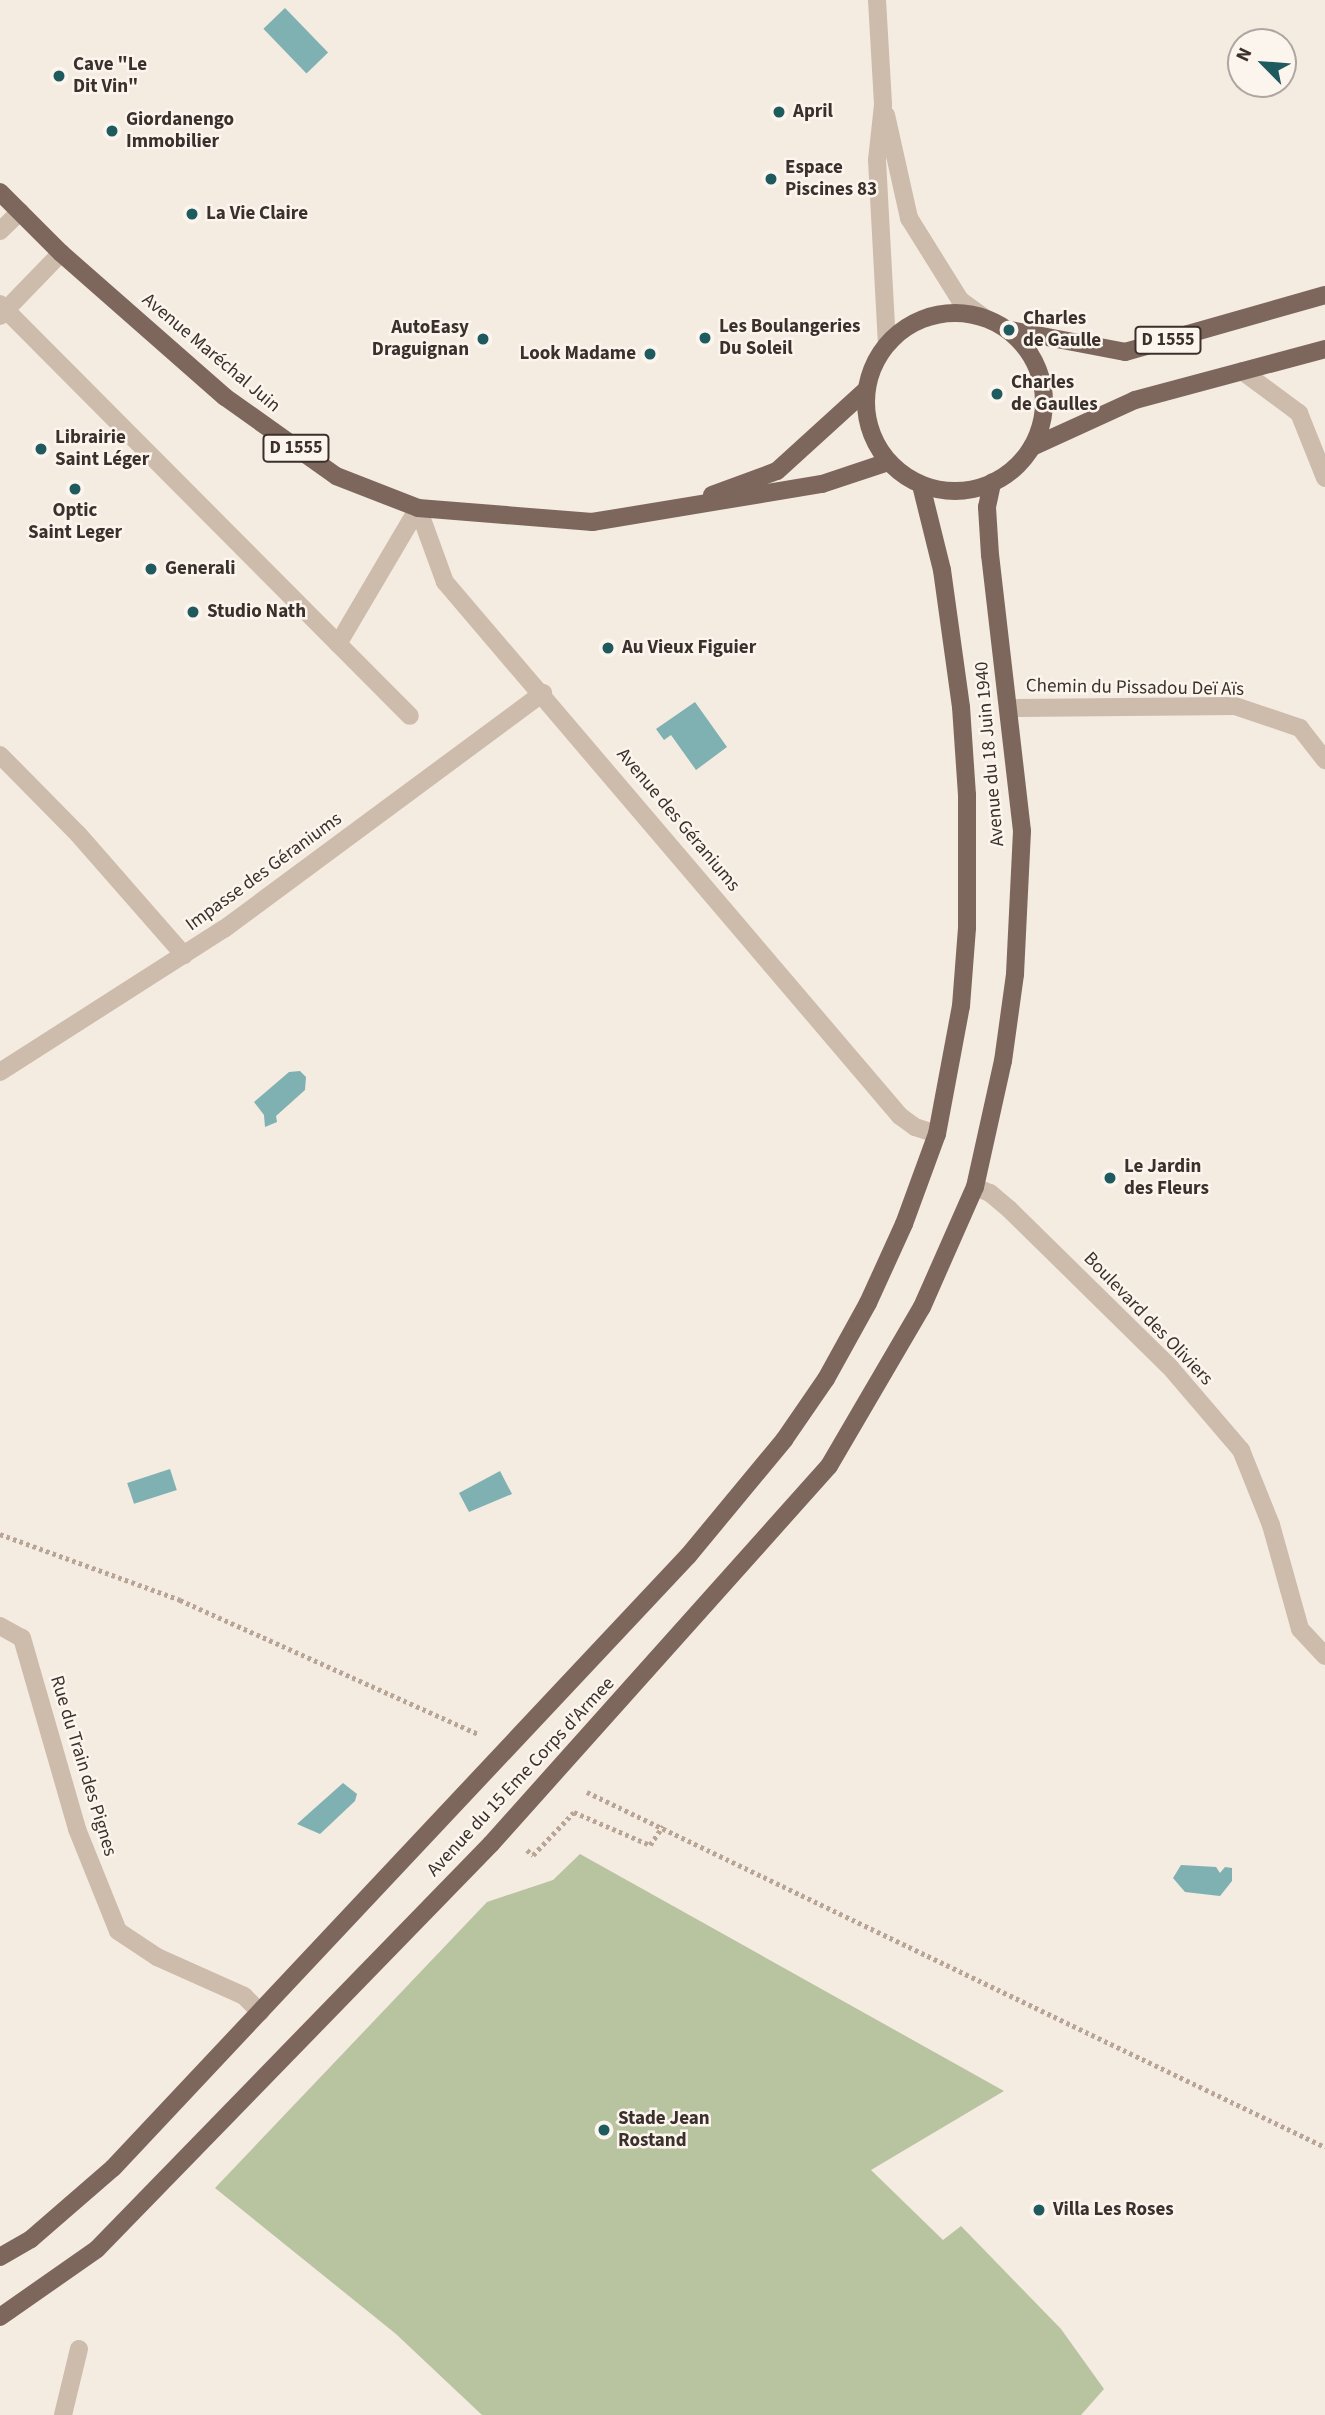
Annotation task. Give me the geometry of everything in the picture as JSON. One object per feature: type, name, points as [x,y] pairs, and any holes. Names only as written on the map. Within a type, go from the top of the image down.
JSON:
[{"type":"main road","name":"Avenue Maréchal Juin","points":[[0,192],[61,253],[225,397],[336,476],[418,508],[592,522],[822,484],[888,462]]},
{"type":"main road","name":"D 1555","points":[[1009,330],[1125,352],[1325,295]]},
{"type":"main road","points":[[941,313],[983,317],[1009,330],[1030,354],[1043,384],[1041,426],[1032,447],[1015,467],[992,483],[969,490],[921,485],[888,462],[870,428],[866,390],[887,343],[921,319],[941,313]]},
{"type":"main road","name":"D 1555","points":[[1032,447],[1135,400],[1325,349]]},
{"type":"main road","name":"Avenue Maréchal Juin","points":[[672,509],[777,471],[866,390]]},
{"type":"main road","name":"Avenue du 18 Juin 1940","points":[[975,1187],[1003,1061],[1015,974],[1021,831],[990,555],[987,507],[992,483]]},
{"type":"main road","name":"Avenue du 18 Juin 1940","points":[[921,485],[942,570],[961,707],[967,795],[967,928],[961,1006],[937,1134]]},
{"type":"main road","name":"Avenue du 15 Eme Corps d'Armee","points":[[0,2258],[31,2239],[113,2168],[620,1630],[784,1440],[825,1379],[868,1303],[904,1224],[937,1134]]},
{"type":"main road","name":"Avenue du 15 Eme Corps d'Armee","points":[[0,2316],[97,2249],[491,1844],[739,1572],[829,1466],[881,1383],[922,1307],[975,1187]]},
{"type":"street","points":[[877,0],[883,105],[877,160],[887,343]]},
{"type":"street","points":[[883,105],[909,218],[960,300],[983,317]]},
{"type":"street","points":[[0,232],[20,212]]},
{"type":"street","points":[[61,253],[2,310],[410,716]]},
{"type":"street","points":[[1242,371],[1299,413],[1325,478]]},
{"type":"street","points":[[338,644],[418,508]]},
{"type":"street","name":"Avenue des Géraniums","points":[[418,508],[445,582],[543,693],[900,1116],[915,1127],[937,1134]]},
{"type":"street","name":"Impasse des Géraniums","points":[[0,1072],[184,955],[543,693]]},
{"type":"street","name":"Chemin du Pissadou Deï Aïs","points":[[1009,708],[1235,706],[1276,716],[1300,728],[1325,760]]},
{"type":"street","points":[[0,754],[78,834],[184,955]]},
{"type":"street","name":"Boulevard des Oliviers","points":[[975,1187],[990,1193],[1009,1209],[1169,1366],[1241,1450],[1272,1525],[1300,1629],[1325,1656]]},
{"type":"street","name":"Rue du Train des Pignes","points":[[0,1626],[22,1638],[77,1829],[118,1931],[158,1957],[244,1996],[260,2012]]},
{"type":"street","points":[[63,2415],[79,2349]]},
{"type":"path","points":[[0,1534],[180,1600],[478,1734]]},
{"type":"path","points":[[587,1792],[663,1826],[1325,2147]]},
{"type":"path","points":[[527,1849],[533,1855],[574,1812],[650,1845],[663,1826]]},
{"type":"green space","name":"Stade Jean Rostand","points":[[580,1854],[1004,2091],[871,2170],[943,2240],[961,2226],[1061,2329],[1104,2389],[1081,2415],[482,2415],[396,2334],[215,2188],[487,1902],[553,1880]]},
{"type":"water","points":[[285,8],[328,53],[306,73],[263,29]]},
{"type":"water","points":[[695,702],[727,747],[696,770],[671,735],[664,740],[656,729]]},
{"type":"water","points":[[300,1071],[306,1077],[305,1090],[276,1116],[277,1122],[265,1127],[264,1115],[254,1102],[289,1072]]},
{"type":"water","points":[[170,1469],[177,1490],[134,1504],[127,1483]]},
{"type":"water","points":[[500,1471],[512,1494],[469,1512],[459,1493]]},
{"type":"water","points":[[343,1783],[357,1794],[355,1801],[320,1834],[297,1824]]},
{"type":"water","points":[[1181,1865],[1216,1867],[1220,1873],[1225,1867],[1232,1868],[1232,1881],[1220,1896],[1185,1892],[1173,1878]]},
{"type":"place","name":"Cave \"Le Dit Vin\"","points":[[59,76]]},
{"type":"place","name":"April","points":[[779,112]]},
{"type":"place","name":"Giordanengo Immobilier","points":[[112,131]]},
{"type":"place","name":"Espace Piscines 83","points":[[771,179]]},
{"type":"place","name":"La Vie Claire","points":[[192,214]]},
{"type":"place","name":"Charles de Gaulle","points":[[1009,330]]},
{"type":"place","name":"Les Boulangeries Du Soleil","points":[[705,338]]},
{"type":"place","name":"AutoEasy Draguignan","points":[[483,339]]},
{"type":"place","name":"Look Madame","points":[[650,354]]},
{"type":"place","name":"Charles de Gaulles","points":[[997,394]]},
{"type":"place","name":"Librairie Saint Léger","points":[[41,449]]},
{"type":"place","name":"Optic Saint Leger","points":[[75,489]]},
{"type":"place","name":"Generali","points":[[151,569]]},
{"type":"place","name":"Studio Nath","points":[[193,612]]},
{"type":"place","name":"Au Vieux Figuier","points":[[608,648]]},
{"type":"place","name":"Le Jardin des Fleurs","points":[[1110,1178]]},
{"type":"place","name":"Stade Jean Rostand","points":[[604,2130]]},
{"type":"place","name":"Villa Les Roses","points":[[1039,2210]]}]
